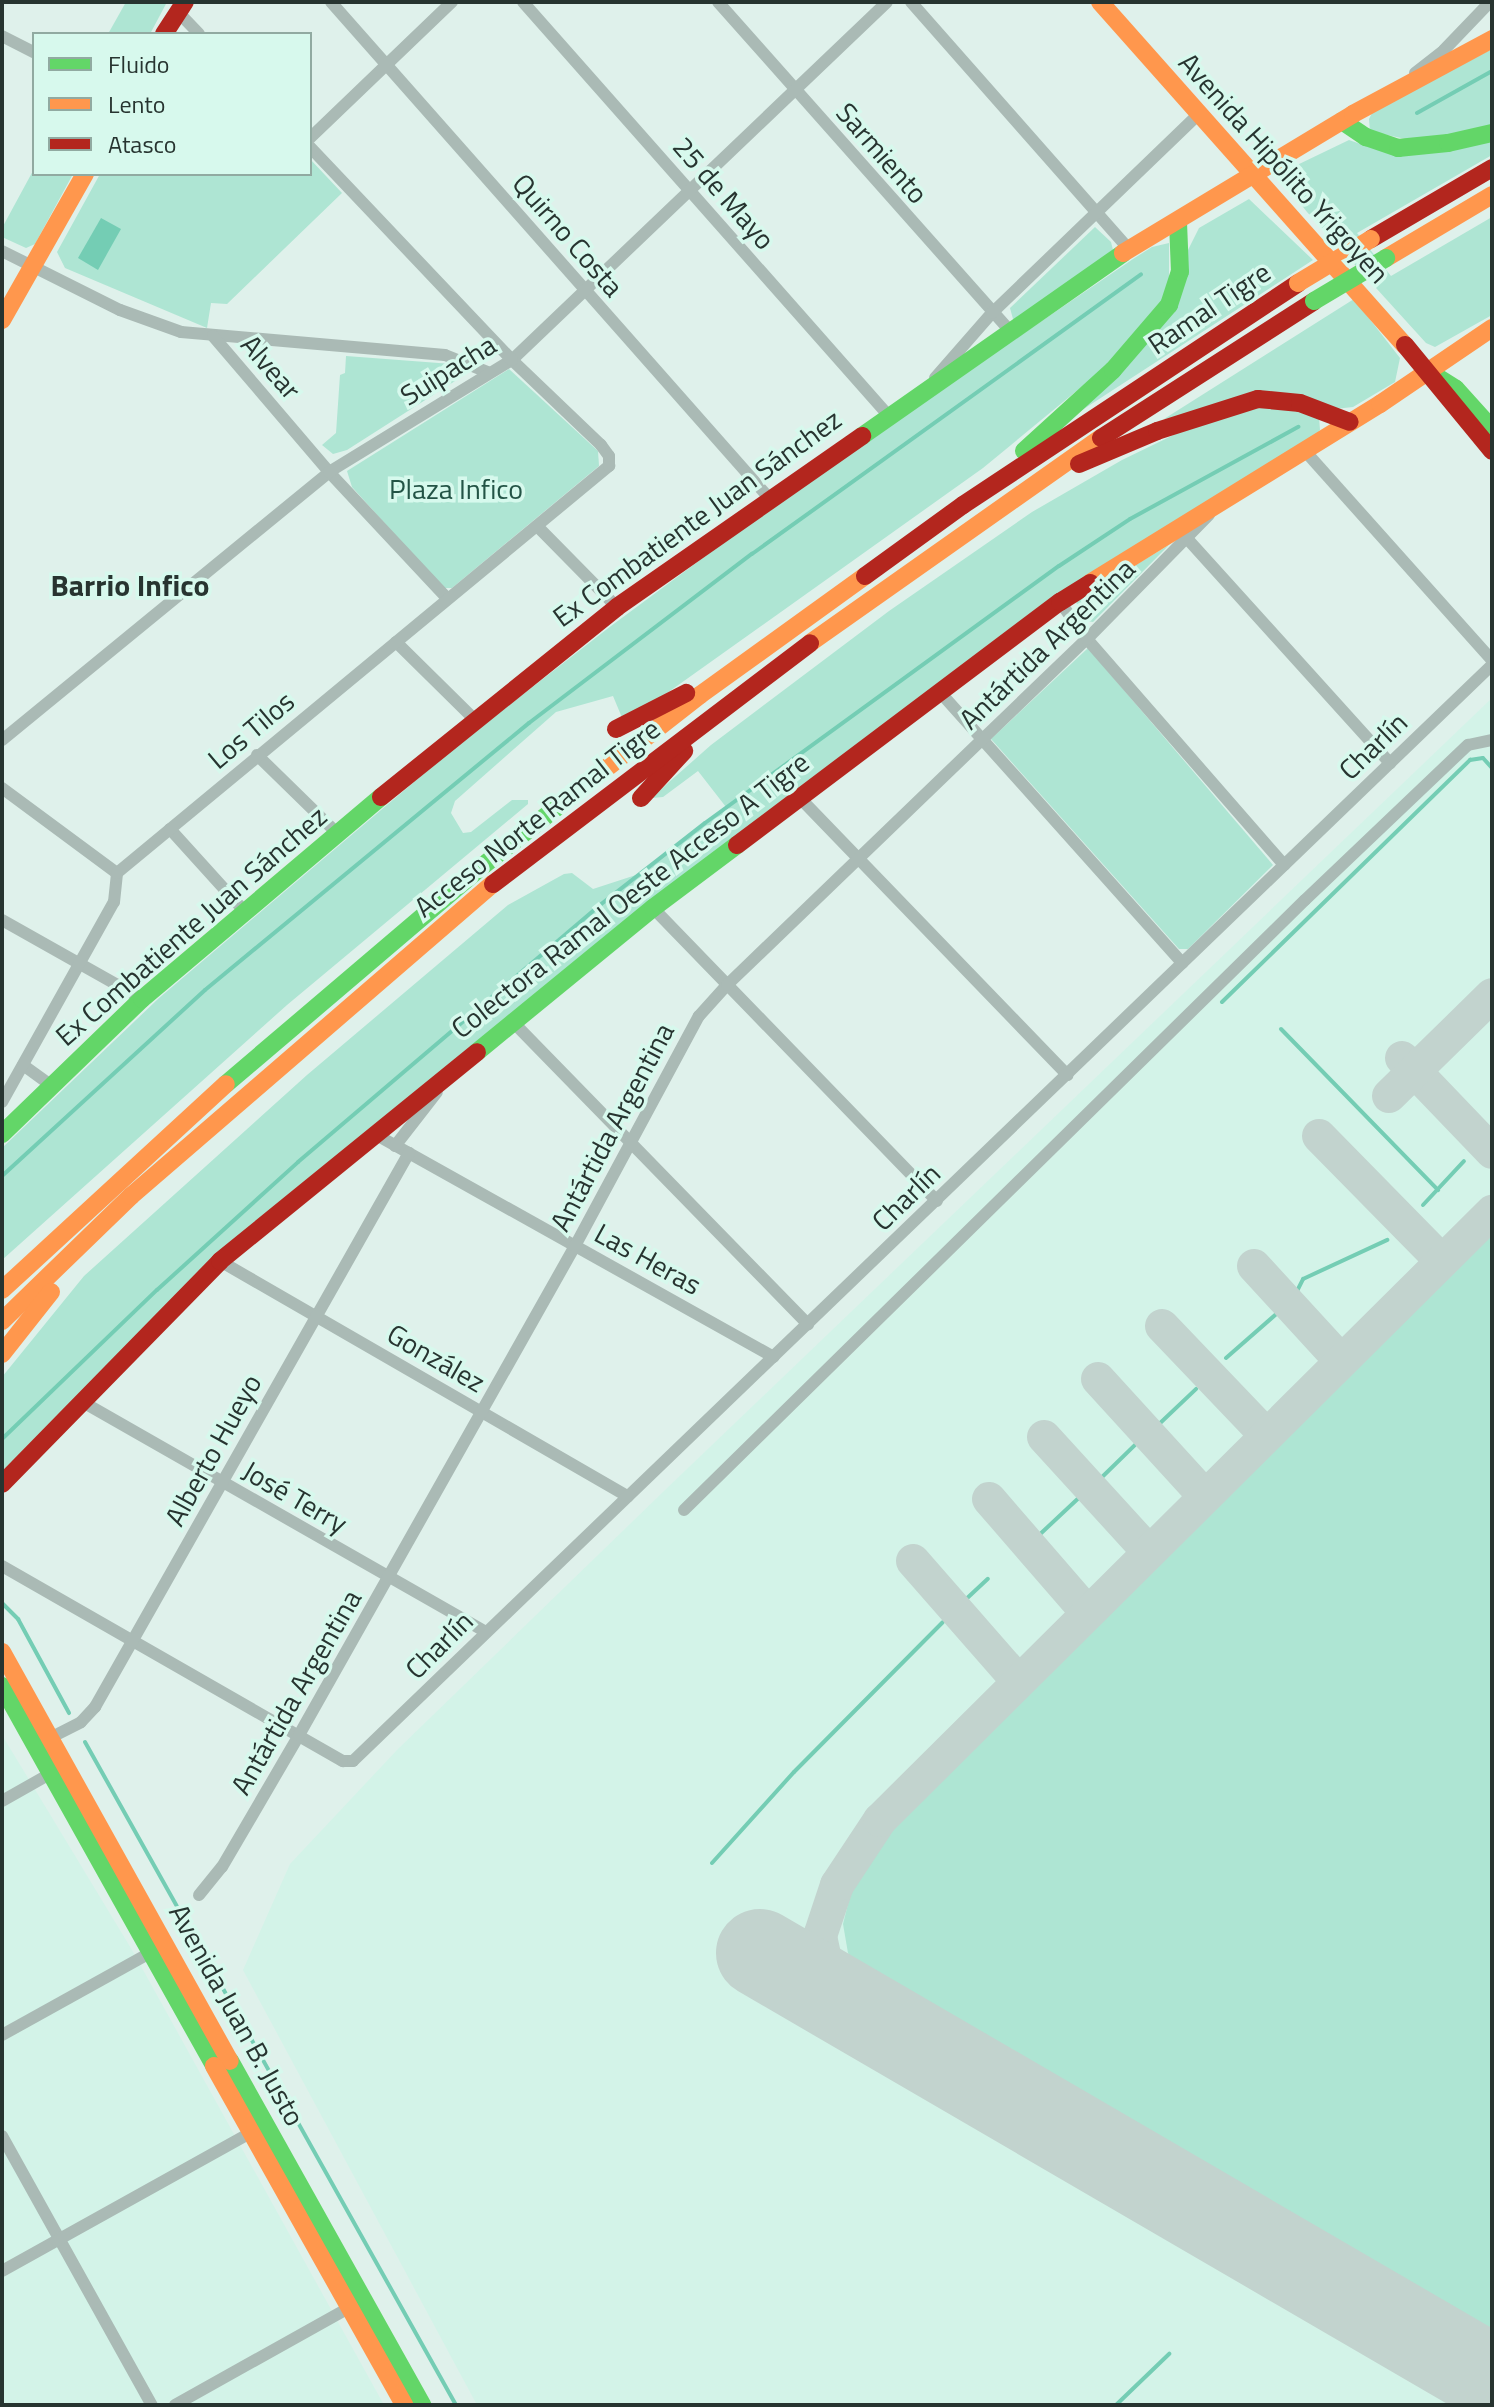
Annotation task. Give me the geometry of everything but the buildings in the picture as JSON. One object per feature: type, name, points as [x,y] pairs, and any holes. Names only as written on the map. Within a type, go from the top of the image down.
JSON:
[{"type":"main road","name":"Avenida Hipólito Yrigoyen","points":[[1100,2],[1427,370],[1452,406],[1492,451]]},
{"type":"main road","points":[[165,32],[181,7]]},
{"type":"main road","name":"Ex Combatiente Juan Sánchez","points":[[2,1134],[142,999],[474,719],[617,607],[1129,249],[1178,223],[1394,90],[1492,39]]},
{"type":"main road","points":[[1342,121],[1366,137],[1398,148],[1448,143],[1492,133]]},
{"type":"main road","name":"Ramal Tigre","points":[[963,505],[1298,283],[1492,168]]},
{"type":"main road","points":[[2,320],[84,176]]},
{"type":"main road","name":"Ramal Tigre","points":[[997,509],[1314,301],[1492,195]]},
{"type":"main road","points":[[963,505],[1091,391],[1158,321],[1169,305],[1180,272],[1178,223]]},
{"type":"main road","name":"Colectora Ramal Oeste Acceso A Tigre","points":[[2,1484],[220,1261],[373,1133],[653,908],[1060,602],[1183,534],[1221,501],[1305,451],[1492,328]]},
{"type":"main road","name":"Avenida Hipólito Yrigoyen","points":[[1427,370],[1456,389],[1492,429]]},
{"type":"main road","points":[[997,509],[1074,466],[1242,401],[1278,399],[1300,403],[1350,422]]},
{"type":"main road","name":"Acceso Norte Ramal Tigre","points":[[106,1191],[336,988],[480,868],[747,661],[963,505]]},
{"type":"main road","name":"Acceso Norte Ramal Tigre","points":[[131,1196],[489,887],[740,694],[997,509]]},
{"type":"main road","points":[[616,729],[747,661]]},
{"type":"main road","points":[[641,798],[740,694]]},
{"type":"main road","points":[[480,868],[536,805]]},
{"type":"main road","points":[[367,993],[525,873]]},
{"type":"main road","points":[[2,1268],[106,1191]]},
{"type":"main road","points":[[2,1290],[106,1191]]},
{"type":"main road","points":[[2,1321],[131,1196]]},
{"type":"main road","points":[[2,1354],[131,1196]]},
{"type":"main road","name":"Avenida Juan B. Justo","points":[[2,1652],[43,1742]]},
{"type":"main road","name":"Avenida Juan B. Justo","points":[[2,1686],[59,1769],[356,2304],[404,2405]]},
{"type":"main road","name":"Avenida Juan B. Justo","points":[[59,1769],[152,1952],[252,2132],[356,2304],[422,2405]]},
{"type":"street","name":"Quirno Costa","points":[[331,2],[770,499]]},
{"type":"street","points":[[312,136],[452,2]]},
{"type":"street","name":"25 de Mayo","points":[[523,2],[888,415]]},
{"type":"street","name":"Sarmiento","points":[[718,2],[1012,333]]},
{"type":"street","name":"Suipacha","points":[[2,740],[329,472],[512,360],[887,2]]},
{"type":"street","points":[[911,2],[1129,249]]},
{"type":"street","points":[[1394,90],[1444,50],[1490,2]]},
{"type":"street","points":[[181,7],[198,32]]},
{"type":"street","points":[[2,36],[32,51]]},
{"type":"street","points":[[924,390],[992,313],[1198,115]]},
{"type":"street","points":[[312,149],[512,360]]},
{"type":"street","name":"Alvear","points":[[2,251],[120,310],[181,332],[213,336],[329,472],[447,598]]},
{"type":"street","points":[[213,336],[445,355],[490,373]]},
{"type":"street","name":"Los Tilos","points":[[117,873],[447,598],[605,472],[609,456],[601,445],[512,360]]},
{"type":"street","points":[[1305,451],[1492,662]]},
{"type":"street","points":[[537,526],[617,607]]},
{"type":"street","points":[[1183,534],[1390,763]]},
{"type":"street","name":"Antártida Argentina","points":[[199,1895],[222,1867],[389,1578],[575,1246],[699,1016],[727,985],[1087,639],[1183,534]]},
{"type":"street","points":[[1060,602],[1087,639],[1284,865]]},
{"type":"street","points":[[396,642],[474,719]]},
{"type":"street","name":"Charlín","points":[[299,1735],[343,1761],[353,1761],[937,1201],[1492,662]]},
{"type":"street","points":[[939,691],[1182,963]]},
{"type":"street","points":[[684,1510],[1468,745],[1492,740]]},
{"type":"street","points":[[257,755],[338,834]]},
{"type":"street","points":[[2,788],[117,873],[114,902],[2,1102]]},
{"type":"street","points":[[798,796],[1067,1075]]},
{"type":"street","points":[[170,829],[245,912]]},
{"type":"street","points":[[653,908],[937,1201]]},
{"type":"street","points":[[2,920],[142,999]]},
{"type":"street","points":[[512,1021],[808,1324]]},
{"type":"street","points":[[23,1065],[52,1086]]},
{"type":"street","points":[[395,1146],[457,1066]]},
{"type":"street","name":"Las Heras","points":[[373,1133],[774,1357]]},
{"type":"street","name":"Alberto Hueyo","points":[[43,1742],[87,1717],[409,1153]]},
{"type":"street","name":"González","points":[[220,1261],[628,1497]]},
{"type":"street","name":"José Terry","points":[[81,1401],[486,1632]]},
{"type":"street","points":[[2,1566],[299,1735]]},
{"type":"street","points":[[2,1801],[59,1769]]},
{"type":"street","points":[[2,2035],[152,1952]]},
{"type":"street","points":[[2,2271],[252,2132]]},
{"type":"street","points":[[2,2136],[152,2405]]},
{"type":"street","points":[[175,2405],[356,2304]]},
{"type":"shaded area","points":[[101,218],[121,229],[98,270],[78,258]]},
{"type":"shaded area","points":[[1492,698],[1492,2405],[477,2405],[243,1970],[290,1864],[397,1750]]},
{"type":"shaded area","points":[[2,1735],[132,1950],[384,2405],[2,2405]]},
{"type":"green space","points":[[126,2],[167,2],[151,32],[109,32]]},
{"type":"green space","points":[[1492,49],[1492,128],[1427,144],[1370,131],[1369,119],[1373,111]]},
{"type":"green space","points":[[1349,140],[1369,147],[1492,142],[1492,155],[1357,233],[1391,276],[1492,217],[1492,315],[1435,347],[1426,343],[1307,212],[1289,189],[1289,177],[1295,166]]},
{"type":"green space","points":[[312,161],[342,193],[227,304],[211,303],[207,328],[65,268],[57,252],[99,176],[312,176]]},
{"type":"green space","points":[[32,173],[32,176],[72,176],[35,244],[26,248],[2,237],[2,228]]},
{"type":"green space","points":[[1249,199],[1313,260],[1076,414],[1135,356],[1199,228]]},
{"type":"green space","points":[[1095,227],[1111,242],[1113,250],[1018,321],[1013,319],[1010,308]]},
{"type":"green space","points":[[1169,243],[1169,294],[1108,365],[983,468],[646,708],[623,720],[613,696],[556,712],[455,801],[451,813],[463,833],[471,832],[512,800],[528,800],[528,804],[287,1005],[2,1260],[2,1148],[159,998],[459,744],[611,626],[815,475],[1133,259],[1152,247]]},
{"type":"green space","points":[[1354,299],[1400,358],[1395,382],[1353,407],[1335,409],[1311,399],[1164,419]]},
{"type":"green space","points":[[346,356],[452,364],[460,373],[455,381],[347,450],[333,454],[322,445],[336,433],[340,375],[345,373]]},
{"type":"green space","name":"Plaza Infico","points":[[509,369],[598,451],[599,466],[452,588],[443,588],[352,487],[347,471]]},
{"type":"green space","points":[[1291,406],[1319,418],[1320,430],[1314,438],[1181,518],[320,1170],[2,1477],[2,1377],[84,1276],[307,1075],[508,905],[564,874],[572,873],[593,889],[639,874],[726,807],[698,771],[663,797],[652,798],[668,783],[711,745],[889,611],[1032,512],[1122,460],[1190,427],[1259,407]]},
{"type":"green space","points":[[1169,545],[1093,622],[1081,620],[1076,601]]},
{"type":"green space","points":[[1088,648],[1273,865],[1188,949],[1179,949],[991,739]]},
{"type":"green space","points":[[1492,1232],[1492,2344],[863,1979],[848,1953],[843,1924],[854,1880],[909,1806]]},
{"type":"waterway","points":[[1417,113],[1492,71]]},
{"type":"waterway","points":[[2,1176],[205,990],[529,723],[752,554],[1141,274]]},
{"type":"waterway","points":[[2,1439],[157,1290],[298,1162],[600,905],[705,823],[1059,566],[1130,519],[1298,427]]},
{"type":"waterway","points":[[1222,1002],[1470,760],[1483,758],[1492,768]]},
{"type":"waterway","points":[[1281,1029],[1438,1190]]},
{"type":"waterway","points":[[1423,1205],[1464,1161]]},
{"type":"waterway","points":[[1295,1295],[1303,1279],[1387,1240]]},
{"type":"waterway","points":[[1226,1358],[1282,1309]]},
{"type":"waterway","points":[[1157,1426],[1196,1389]]},
{"type":"waterway","points":[[1098,1481],[1141,1439]]},
{"type":"waterway","points":[[1037,1537],[1084,1493]]},
{"type":"waterway","points":[[963,1602],[988,1579]]},
{"type":"waterway","points":[[2,1603],[18,1619],[69,1713]]},
{"type":"waterway","points":[[712,1863],[794,1772],[943,1622]]},
{"type":"waterway","points":[[85,1742],[456,2405]]},
{"type":"waterway","points":[[1116,2405],[1169,2354]]},
{"type":"taxiway","points":[[1389,1096],[1492,995]]},
{"type":"taxiway","points":[[1402,1058],[1492,1152]]},
{"type":"taxiway","points":[[1319,1136],[1442,1261]]},
{"type":"taxiway","points":[[850,2005],[827,1969],[820,1936],[837,1885],[880,1820],[1492,1212]]},
{"type":"taxiway","points":[[1254,1266],[1341,1361]]},
{"type":"taxiway","points":[[1162,1326],[1266,1435]]},
{"type":"taxiway","points":[[1098,1379],[1205,1496]]},
{"type":"taxiway","points":[[1044,1437],[1148,1551]]},
{"type":"taxiway","points":[[989,1499],[1087,1612]]},
{"type":"taxiway","points":[[913,1561],[1018,1681]]},
{"type":"runway","points":[[760,1953],[1492,2379]]},
{"type":"traffic: fast","points":[[1342,121],[1366,137],[1398,148],[1448,143],[1492,133]]},
{"type":"traffic: fast","points":[[1024,451],[1113,370],[1169,305],[1180,272],[1178,223]]},
{"type":"traffic: fast","points":[[862,436],[1123,253]]},
{"type":"traffic: fast","points":[[1314,301],[1386,258]]},
{"type":"traffic: fast","points":[[1437,377],[1456,389],[1492,429]]},
{"type":"traffic: fast","points":[[226,1084],[480,868],[599,774]]},
{"type":"traffic: fast","points":[[2,1134],[142,999],[381,797]]},
{"type":"traffic: fast","points":[[477,1052],[653,908],[737,845]]},
{"type":"traffic: fast","points":[[2,1686],[214,2066]]},
{"type":"traffic: fast","points":[[230,2061],[422,2405]]},
{"type":"traffic: slow","points":[[1100,2],[1405,345]]},
{"type":"traffic: slow","points":[[1123,253],[1353,114],[1492,39]]},
{"type":"traffic: slow","points":[[2,320],[84,176]]},
{"type":"traffic: slow","points":[[1386,258],[1492,195]]},
{"type":"traffic: slow","points":[[1298,283],[1371,239]]},
{"type":"traffic: slow","points":[[1090,583],[1380,404],[1492,328]]},
{"type":"traffic: slow","points":[[810,643],[1101,438]]},
{"type":"traffic: slow","points":[[599,774],[700,695],[865,576]]},
{"type":"traffic: slow","points":[[2,1321],[131,1196],[493,884]]},
{"type":"traffic: slow","points":[[2,1290],[226,1084]]},
{"type":"traffic: slow","points":[[2,1354],[51,1292]]},
{"type":"traffic: slow","points":[[2,1652],[230,2061]]},
{"type":"traffic: slow","points":[[214,2066],[404,2405]]},
{"type":"traffic: jam","points":[[165,32],[185,2]]},
{"type":"traffic: jam","points":[[1371,239],[1492,168]]},
{"type":"traffic: jam","points":[[865,576],[963,505],[1298,283]]},
{"type":"traffic: jam","points":[[1101,438],[1314,301]]},
{"type":"traffic: jam","points":[[1405,345],[1492,451]]},
{"type":"traffic: jam","points":[[1079,464],[1157,431],[1258,399],[1300,403],[1350,422]]},
{"type":"traffic: jam","points":[[381,797],[617,607],[862,436]]},
{"type":"traffic: jam","points":[[737,845],[1060,602],[1090,583]]},
{"type":"traffic: jam","points":[[493,884],[810,643]]},
{"type":"traffic: jam","points":[[616,729],[686,693]]},
{"type":"traffic: jam","points":[[641,798],[684,751]]},
{"type":"traffic: jam","points":[[2,1484],[220,1261],[477,1052]]},
{"type":"district","name":"Barrio Infico","points":[[130,585]]}]
